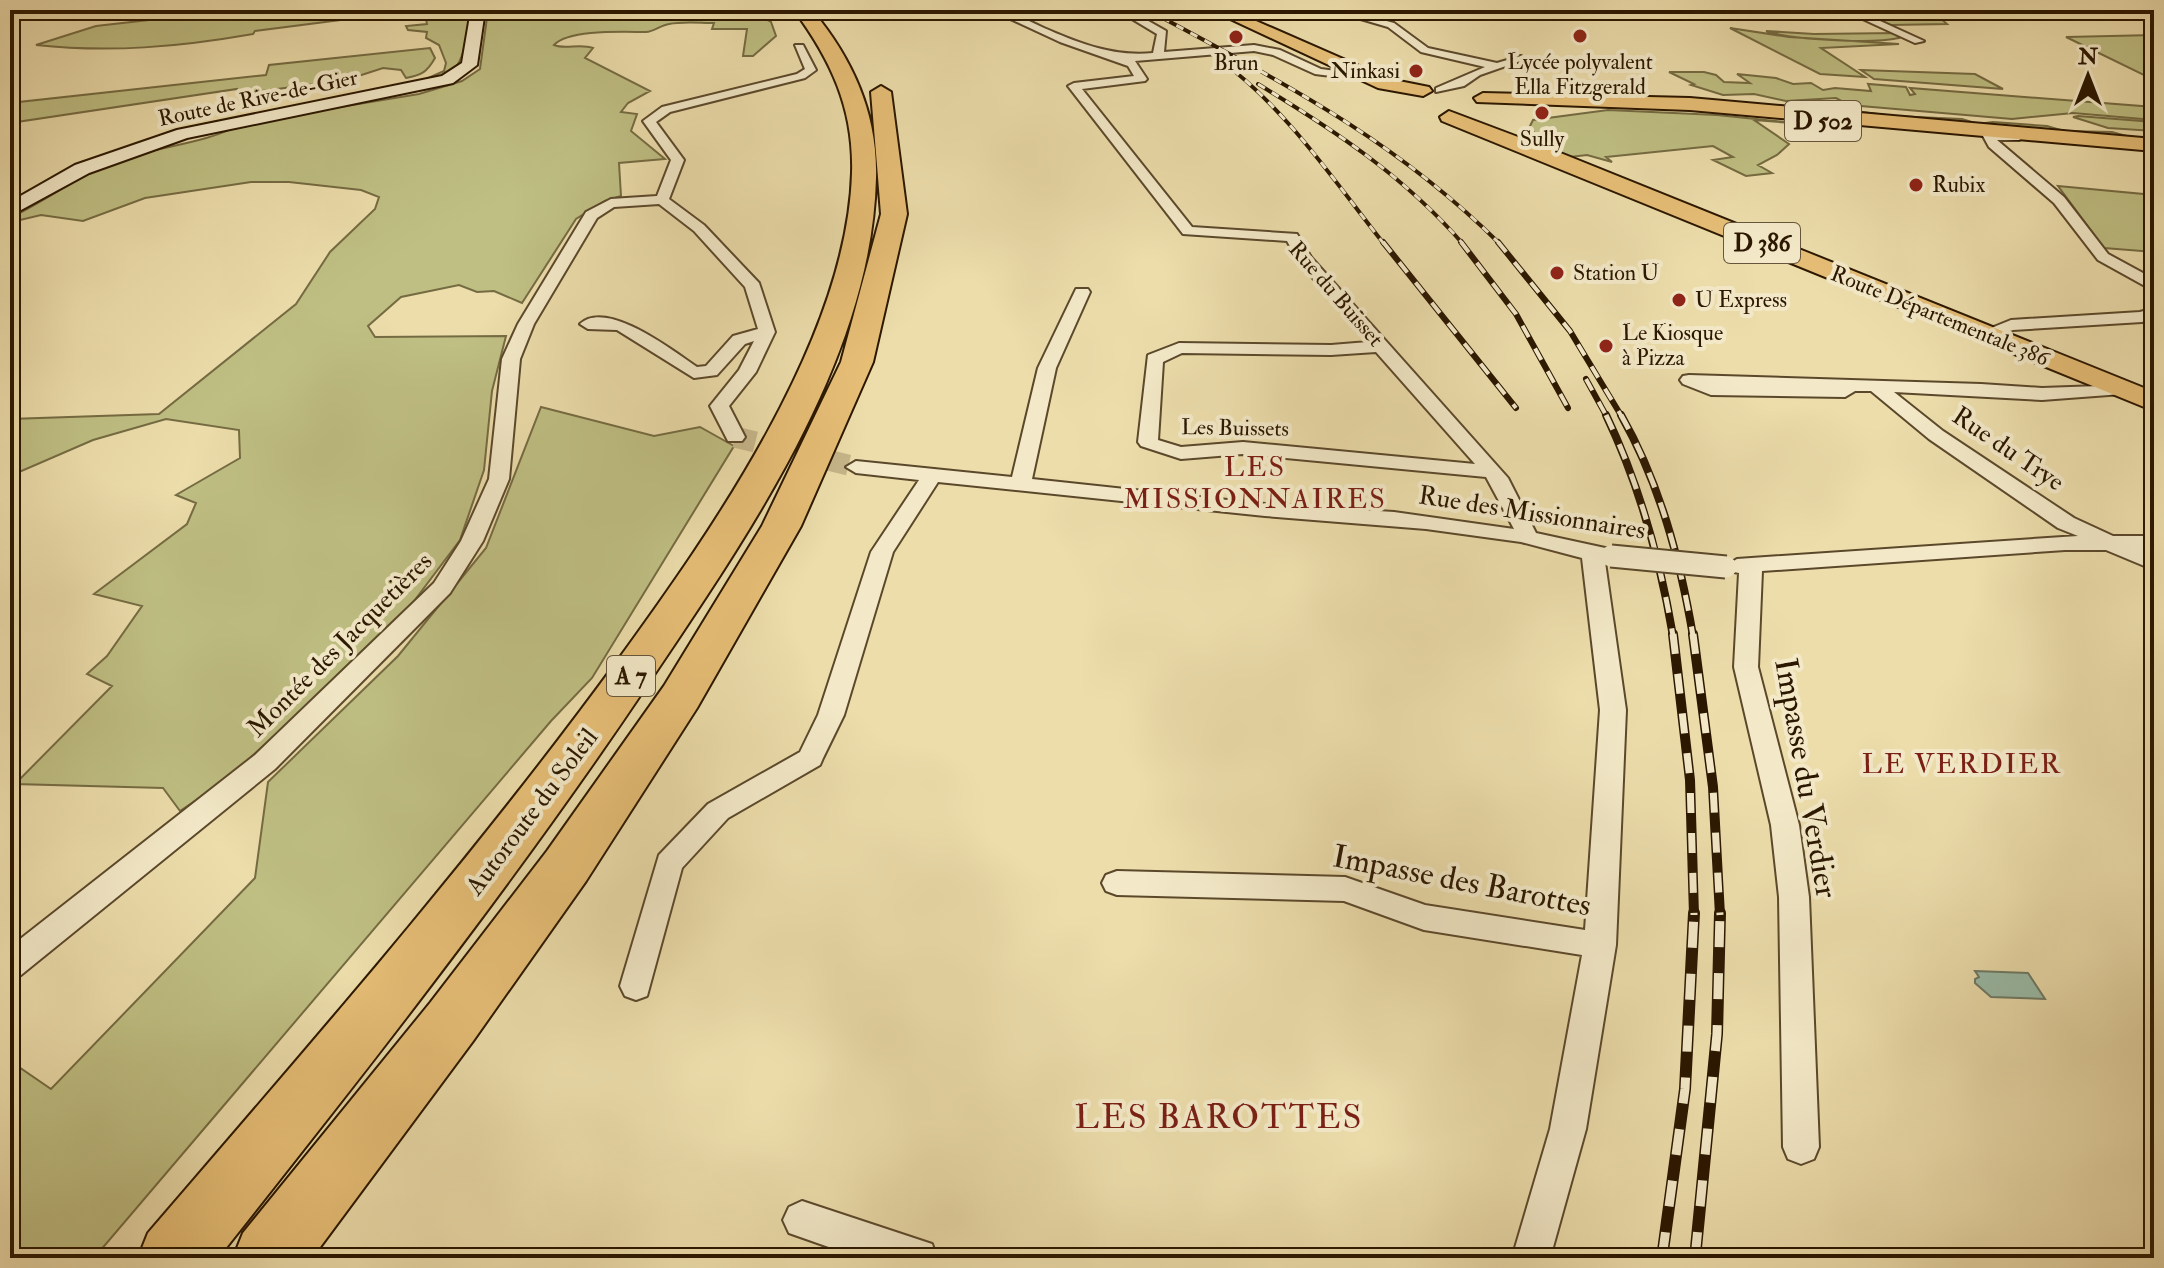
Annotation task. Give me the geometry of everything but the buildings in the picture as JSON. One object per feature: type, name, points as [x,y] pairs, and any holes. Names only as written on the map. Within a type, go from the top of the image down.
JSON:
[{"type":"highway","name":"Autoroute du Soleil","points":[[268,1258],[564,869],[656,733],[733,611],[821,452],[865,339],[880,289],[892,240],[897,198],[897,169],[886,105],[865,58],[827,10]]},
{"type":"highway","name":"Autoroute du Soleil","points":[[173,1258],[502,855],[600,721],[774,454],[803,392],[843,290],[862,200],[863,135],[854,95],[830,44],[801,28]]},
{"type":"main road","name":"Route de Rive-de-Gier","points":[[10,210],[82,169],[183,134],[447,80],[469,65],[478,10]]},
{"type":"main road","points":[[1218,10],[1384,84]]},
{"type":"main road","points":[[1271,33],[1406,104],[1405,96],[1431,90]]},
{"type":"main road","points":[[1347,75],[1476,100]]},
{"type":"main road","name":"Route Départementale 386","points":[[1504,137],[1476,100],[1442,116],[1504,137],[1983,335],[2154,402]]},
{"type":"main road","name":"D 502","points":[[1476,100],[1653,108],[2149,146]]},
{"type":"main road","name":"D 502","points":[[1476,100],[1677,103],[2149,146]]},
{"type":"street","points":[[996,10],[1064,40],[1124,59],[1254,48],[1276,52],[1319,72],[1347,75]]},
{"type":"street","points":[[1122,10],[1162,33],[1158,57]]},
{"type":"street","points":[[1335,10],[1391,25],[1425,50],[1497,66]]},
{"type":"street","points":[[1848,10],[1919,41]]},
{"type":"street","points":[[735,437],[719,406],[747,372],[767,332],[753,286],[699,228],[662,200],[678,160],[649,121],[666,109],[801,76],[811,70],[801,28]]},
{"type":"street","name":"Rue du Buisset","points":[[1124,59],[1132,64],[1141,79],[1074,86],[1188,231],[1292,237],[1304,259],[1501,482],[1526,530],[1525,537]]},
{"type":"street","points":[[1476,100],[1476,73],[1521,59]]},
{"type":"street","points":[[1989,136],[1993,144],[2059,200],[2103,257],[2154,286]]},
{"type":"street","name":"Montée des Jacquetières","points":[[10,965],[265,762],[442,588],[477,531],[499,479],[511,359],[526,324],[578,232],[591,215],[611,203],[662,200]]},
{"type":"street","points":[[1021,484],[1047,368],[1082,292]]},
{"type":"street","points":[[1983,335],[2011,325],[2150,318]]},
{"type":"street","points":[[588,324],[621,325],[694,373],[711,371],[739,340],[767,332]]},
{"type":"street","name":"Les Buissets","points":[[1381,346],[1331,350],[1179,348],[1154,359],[1148,442],[1161,451],[1213,453],[1243,448],[1485,464]]},
{"type":"street","points":[[1848,387],[1845,391],[1711,390],[1689,380],[1836,383],[1848,387],[1981,389],[2042,394],[2122,389]]},
{"type":"street","name":"Rue du Trye","points":[[1878,388],[1936,435],[2066,523],[2116,543],[2154,563]]},
{"type":"street","name":"Rue des Missionnaires","points":[[856,467],[1265,510],[1319,511],[1525,537],[1602,556],[1738,566],[2065,543],[2154,543]]},
{"type":"street","points":[[636,986],[669,863],[718,811],[810,758],[831,715],[882,552],[933,474]]},
{"type":"street","points":[[1531,1258],[1568,1129],[1600,945],[1613,710],[1602,556]]},
{"type":"street","name":"Impasse du Verdier","points":[[1738,566],[1746,667],[1785,825],[1794,897],[1801,1147]]},
{"type":"street","name":"Impasse des Barottes","points":[[1117,883],[1345,889],[1424,917],[1600,945]]},
{"type":"street","points":[[802,1220],[918,1258]]},
{"type":"green space","points":[[186,10],[469,10],[471,16],[460,59],[448,75],[438,79],[426,79],[444,71],[446,63],[439,45],[426,38],[427,32],[408,30],[406,26],[427,24],[425,14],[411,11],[171,45],[91,48],[36,45],[96,26],[158,19]]},
{"type":"green space","points":[[488,10],[761,10],[762,17],[771,22],[776,36],[753,56],[743,56],[747,29],[712,29],[714,23],[674,23],[646,32],[584,34],[561,40],[554,45],[593,48],[585,58],[650,91],[628,103],[621,112],[637,114],[631,131],[665,159],[619,163],[621,196],[605,201],[576,219],[522,303],[494,291],[477,292],[459,285],[401,297],[368,326],[375,337],[506,336],[492,391],[484,470],[460,540],[396,625],[226,780],[180,811],[163,788],[15,784],[112,686],[87,674],[107,656],[142,606],[94,594],[187,524],[196,503],[176,495],[240,458],[239,430],[166,419],[93,440],[10,476],[10,419],[159,414],[296,304],[330,252],[375,209],[379,197],[361,190],[289,182],[251,182],[145,198],[83,221],[41,215],[16,221],[10,218],[87,175],[129,157],[213,136],[243,123],[419,94],[462,81],[480,69]]},
{"type":"green space","points":[[1852,10],[1931,10],[1947,24],[1890,25]]},
{"type":"green space","points":[[1730,28],[1789,37],[1899,44],[1821,48],[1865,77],[1820,74]]},
{"type":"green space","points":[[1766,31],[1896,33],[1899,38],[1832,40]]},
{"type":"green space","points":[[2154,35],[2154,80],[2066,37]]},
{"type":"green space","points":[[430,48],[435,58],[429,67],[420,74],[406,78],[401,70],[383,68],[346,80],[238,94],[237,89],[10,123],[10,103],[266,75],[269,65]]},
{"type":"green space","points":[[1861,70],[1975,74],[2003,89],[1874,79]]},
{"type":"green space","points":[[1669,72],[1704,72],[1716,75],[1724,82],[1750,83],[1737,74],[1776,78],[1793,84],[1811,83],[1823,90],[1871,91],[1868,84],[1906,87],[1910,95],[1915,94],[1910,88],[2154,107],[2154,120],[2073,113],[2012,119],[1849,105],[1836,98],[1786,101],[1754,94],[1723,95],[1691,85],[1694,84]]},
{"type":"green space","points":[[1832,108],[1893,116],[1962,119],[1978,124],[1993,122],[2047,126],[2064,131],[2112,132],[2145,141],[1797,109]]},
{"type":"green space","points":[[1608,110],[1717,115],[1804,124],[1754,120],[1789,144],[1758,165],[1772,173],[1746,176],[1713,160],[1733,157],[1713,146],[1606,157],[1612,162],[1587,155],[1570,157],[1555,150],[1529,128],[1533,120]]},
{"type":"green space","points":[[2073,117],[2154,122],[2154,131],[2108,128]]},
{"type":"green space","points":[[2058,186],[2154,195],[2154,252],[2104,248]]},
{"type":"green space","points":[[541,407],[654,436],[700,427],[734,446],[592,678],[551,721],[94,1258],[10,1258],[10,1061],[51,1089],[255,878],[268,782],[398,656],[486,548]]},
{"type":"shaded area","points":[[1975,971],[2028,973],[2045,999],[1991,997],[1975,983],[1979,977]]},
{"type":"tunnel","points":[[735,437],[856,467]]},
{"type":"railway","points":[[1148,10],[1288,87],[1376,142],[1418,172],[1498,243]]},
{"type":"railway","points":[[1220,60],[1288,123],[1384,244]]},
{"type":"railway","points":[[1258,84],[1367,156],[1417,197],[1463,244]]},
{"type":"railway","points":[[1383,242],[1516,408]]},
{"type":"railway","points":[[1461,242],[1516,314],[1568,408]]},
{"type":"railway","points":[[1498,243],[1570,331],[1622,417]]},
{"type":"railway","points":[[1586,379],[1606,416]]},
{"type":"railway","points":[[1621,415],[1647,468],[1667,522],[1693,636]]},
{"type":"railway","points":[[1606,416],[1647,523],[1673,636]]},
{"type":"railway","points":[[1673,634],[1690,780],[1694,914]]},
{"type":"railway","points":[[1693,634],[1713,787],[1720,914]]},
{"type":"railway","points":[[1662,1258],[1685,1089],[1694,914]]},
{"type":"railway","points":[[1695,1258],[1717,1034],[1720,914]]},
{"type":"place","name":"Lycée polyvalent Ella Fitzgerald","points":[[1580,36]]},
{"type":"place","name":"Brun","points":[[1236,37]]},
{"type":"place","name":"Ninkasi","points":[[1416,71]]},
{"type":"place","name":"Sully","points":[[1542,113]]},
{"type":"place","name":"Rubix","points":[[1916,185]]},
{"type":"place","name":"Station U","points":[[1557,273]]},
{"type":"place","name":"U Express","points":[[1679,300]]},
{"type":"place","name":"Le Kiosque à Pizza","points":[[1606,346]]},
{"type":"district","name":"LES MISSIONNAIRES","points":[[1255,483]]},
{"type":"district","name":"LE VERDIER","points":[[1962,764]]},
{"type":"district","name":"LES BAROTTES","points":[[1219,1117]]}]
